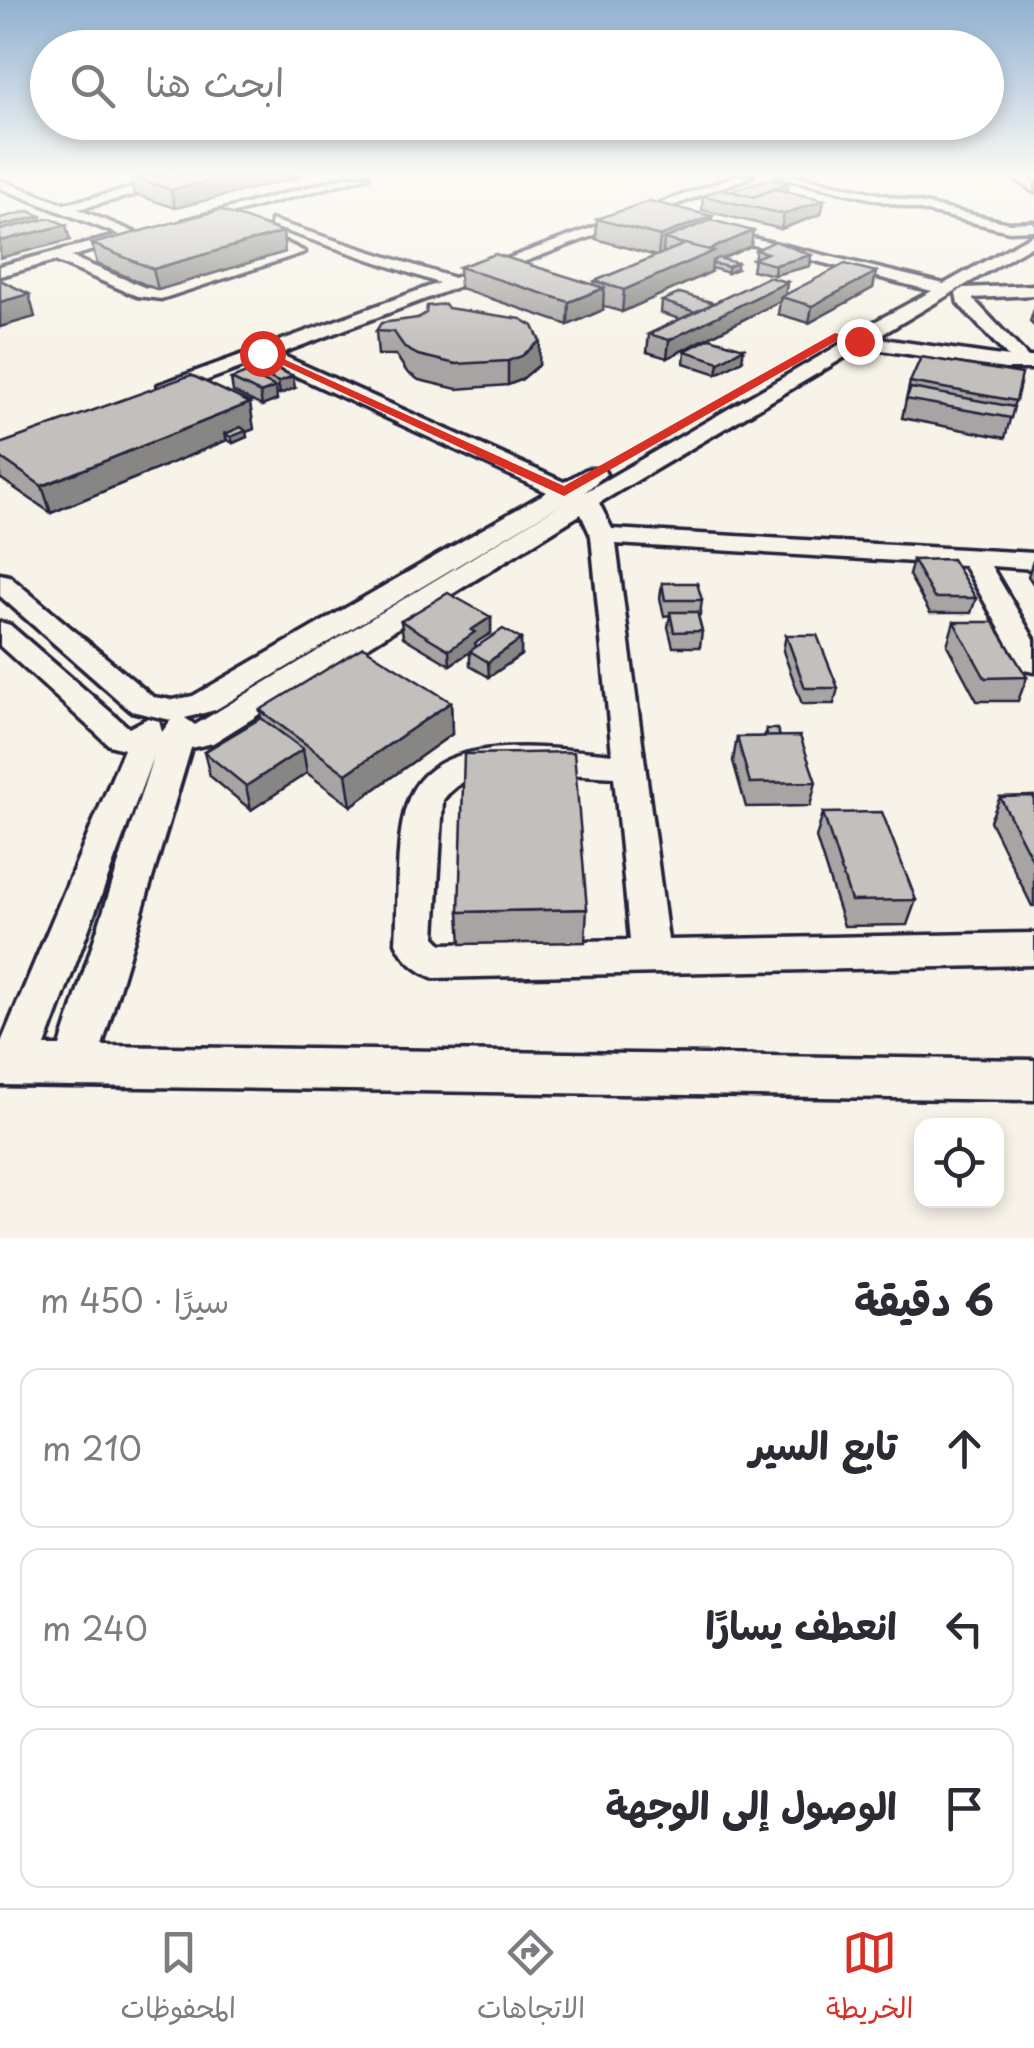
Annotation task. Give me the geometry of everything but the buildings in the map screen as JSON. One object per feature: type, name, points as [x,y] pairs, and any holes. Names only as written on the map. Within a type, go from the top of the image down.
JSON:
[{"type":"street","points":[[0,271],[139,234]]},
{"type":"street","points":[[56,256],[143,293],[160,294],[298,252],[260,234]]},
{"type":"street","points":[[265,237],[277,234]]},
{"type":"street","points":[[308,234],[454,283]]},
{"type":"street","points":[[150,394],[588,234]]},
{"type":"street","points":[[728,234],[937,287]]},
{"type":"street","points":[[0,630],[120,736],[165,726],[223,724],[575,496],[937,287],[1019,234]]},
{"type":"street","points":[[1022,352],[964,298],[964,293],[1034,290]]},
{"type":"street","points":[[849,338],[1022,352]]},
{"type":"street","points":[[262,353],[575,496],[602,536],[650,958]]},
{"type":"street","points":[[602,536],[1034,561]]},
{"type":"street","points":[[974,558],[1034,664]]},
{"type":"street","points":[[0,582],[165,726]]},
{"type":"street","points":[[165,726],[8,1065],[1034,1080]]},
{"type":"street","points":[[75,1065],[165,726]]},
{"type":"street","points":[[630,768],[486,760],[449,770],[426,797],[414,943],[434,961],[1034,949]]},
{"type":"route","points":[[262,353],[564,492],[838,336],[859,341]]}]
